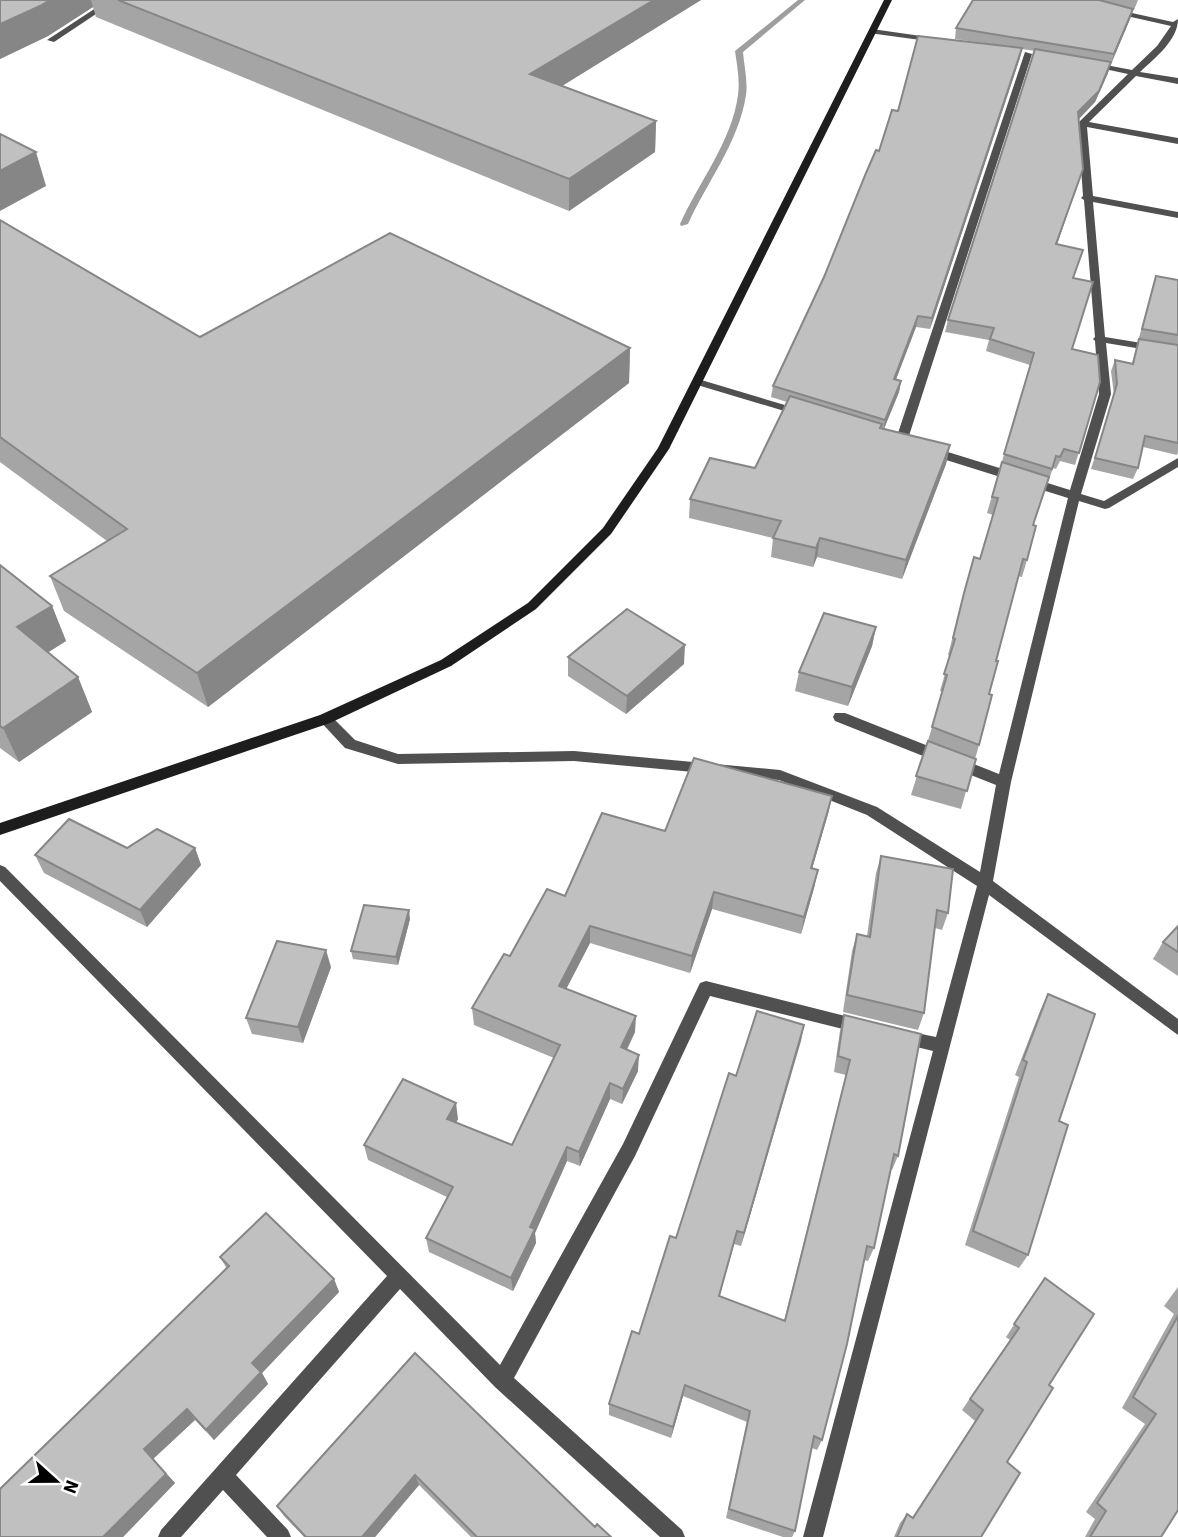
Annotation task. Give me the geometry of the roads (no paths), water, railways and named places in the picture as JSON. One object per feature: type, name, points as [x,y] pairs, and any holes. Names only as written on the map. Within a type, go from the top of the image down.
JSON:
[{"type":"street","points":[[51,40],[113,0]]},
{"type":"street","points":[[0,830],[325,719],[446,663],[532,606],[607,531],[663,449],[888,0]]},
{"type":"street","points":[[813,1537],[985,883],[1004,782],[1074,494],[1105,394],[1104,360],[1098,339],[1086,198],[1082,123],[1160,48],[1177,23],[1102,8]]},
{"type":"street","points":[[872,31],[950,42]]},
{"type":"street","points":[[1015,52],[1041,56]]},
{"type":"street","points":[[901,442],[1028,54]]},
{"type":"street","points":[[1081,63],[1178,81]]},
{"type":"street","points":[[1082,123],[1178,141]]},
{"type":"street","points":[[1086,198],[1178,215]]},
{"type":"street","points":[[1098,339],[1178,352]]},
{"type":"street","points":[[698,382],[812,416]]},
{"type":"street","points":[[888,439],[1105,505],[1178,462]]},
{"type":"street","points":[[840,717],[1004,782]]},
{"type":"street","points":[[325,719],[350,744],[398,759],[574,756],[780,775],[872,811],[985,883],[1178,1028]]},
{"type":"street","points":[[0,871],[502,1380],[675,1537]]},
{"type":"street","points":[[502,1380],[629,1150],[706,988],[942,1046]]},
{"type":"street","points":[[168,1537],[398,1276]]},
{"type":"street","points":[[222,1475],[281,1537]]},
{"type":"waterway","points":[[684,224],[723,149],[736,117],[743,89],[739,51],[802,0]]}]
